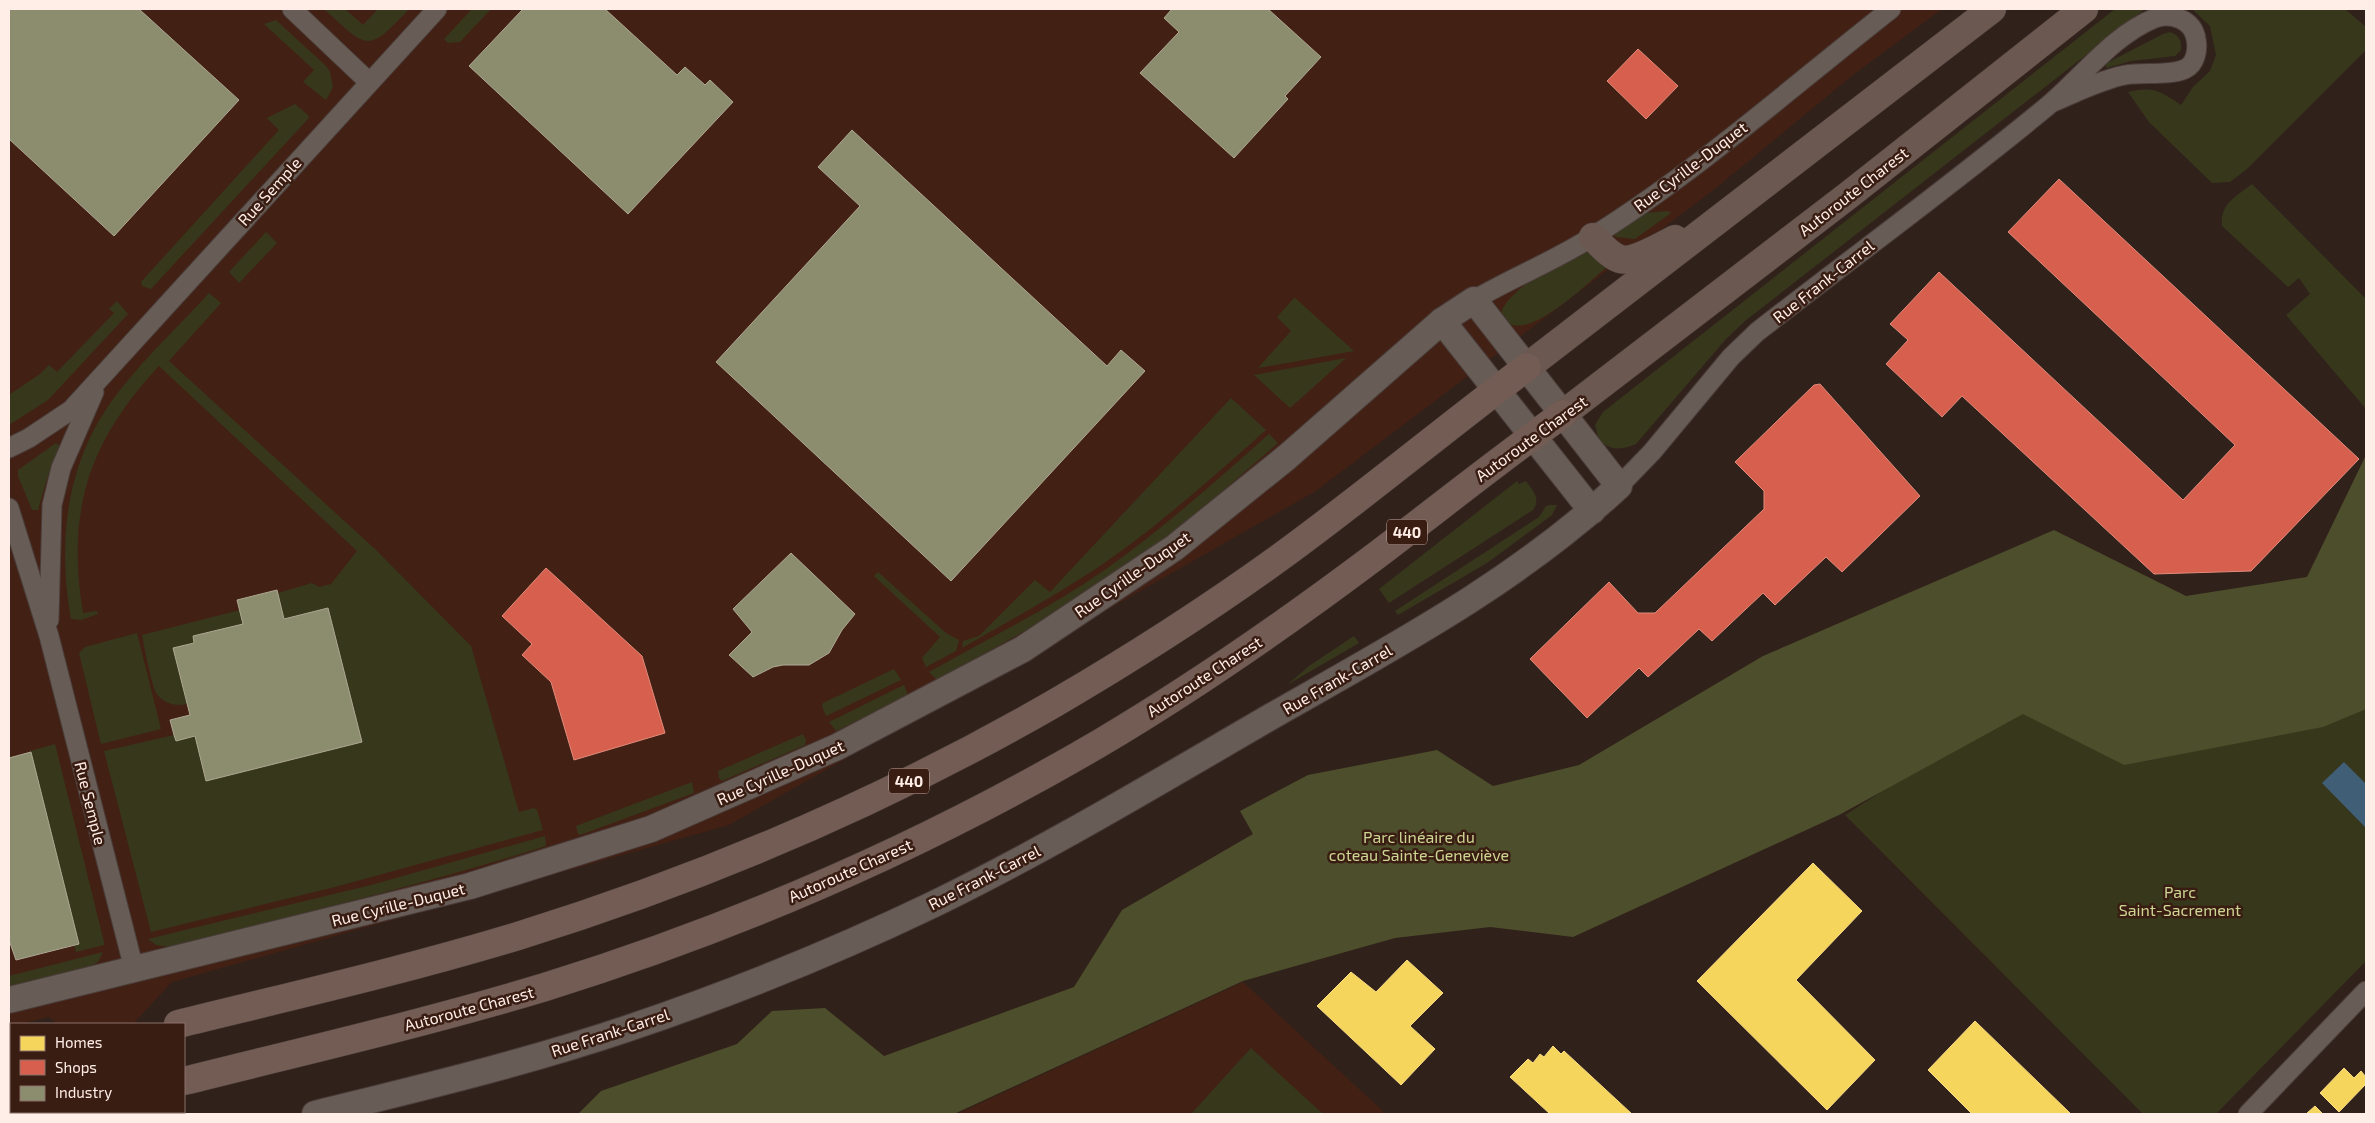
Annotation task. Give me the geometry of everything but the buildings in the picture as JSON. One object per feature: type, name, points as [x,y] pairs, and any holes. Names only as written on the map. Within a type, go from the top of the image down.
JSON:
[{"type":"highway","name":"440","points":[[182,1023],[469,951],[570,919],[721,865],[820,823],[900,785],[1050,706],[1199,613],[1323,525],[1527,367]]},
{"type":"highway","name":"Autoroute Charest","points":[[185,1081],[441,1016],[545,987],[648,952],[750,914],[905,846],[1005,796],[1098,744],[1226,662],[1324,594],[1563,414]]},
{"type":"main road","points":[[1527,367],[1992,9]]},
{"type":"main road","name":"Autoroute Charest","points":[[1563,414],[1842,200],[2084,9]]},
{"type":"main road","points":[[1593,236],[1618,258],[1630,259],[1724,215]]},
{"type":"street","points":[[292,9],[369,82]]},
{"type":"street","name":"Rue Semple","points":[[9,448],[30,438],[70,410],[437,9]]},
{"type":"street","name":"Rue Cyrille-Duquet","points":[[9,1000],[470,886],[651,830],[837,748],[1023,649],[1174,548],[1287,457],[1442,321],[1474,300],[1593,236],[1725,142],[1891,9]]},
{"type":"street","name":"Rue Frank-Carrel","points":[[316,1114],[523,1060],[625,1029],[718,996],[932,905],[1088,822],[1442,618],[1516,570],[1592,511],[1619,486],[1652,452],[1731,358],[1758,332],[2051,103],[2099,56],[2134,30],[2155,18],[2163,16],[2180,18],[2188,23],[2195,35],[2195,57],[2192,64],[2186,69],[2117,77],[2051,103]]},
{"type":"street","points":[[1474,300],[1619,486]]},
{"type":"street","points":[[1442,321],[1592,511]]},
{"type":"street","name":"Rue Semple","points":[[49,636],[52,505],[61,468],[102,374]]},
{"type":"street","name":"Rue Semple","points":[[9,508],[49,636],[134,969]]},
{"type":"street","points":[[2248,1114],[2366,992]]},
{"type":"shaded area","points":[[9,9],[1942,9],[1853,75],[1716,188],[1316,491],[729,825],[172,982],[134,1023],[56,1023],[49,1017],[25,1023],[10,1023],[9,1028]]},
{"type":"shaded area","points":[[1243,982],[1386,1114],[957,1114]]},
{"type":"green space","points":[[324,9],[345,9],[363,25],[378,9],[409,9],[384,34],[367,41],[350,32]]},
{"type":"green space","points":[[472,9],[491,9],[460,42],[448,43],[444,39]]},
{"type":"green space","points":[[2115,9],[2145,9],[1745,321],[1726,339],[1636,444],[1612,448],[1599,440],[1595,425],[1603,412]]},
{"type":"green space","points":[[2192,9],[2345,9],[2366,27],[2366,50],[2247,169],[2230,182],[2212,183],[2149,122],[2128,92],[2137,90],[2156,91],[2168,96],[2181,105],[2193,87],[2210,71],[2216,55],[2210,26]]},
{"type":"green space","points":[[276,20],[326,66],[330,72],[333,87],[326,100],[303,82],[314,70],[264,24]]},
{"type":"green space","points":[[2170,32],[2178,36],[2181,43],[2181,50],[2175,56],[2132,61],[2106,68],[2105,64]]},
{"type":"green space","points":[[295,104],[309,118],[151,289],[142,286],[141,282],[279,130],[267,118]]},
{"type":"green space","points":[[2252,184],[2366,299],[2366,409],[2286,315],[2310,294],[2299,278],[2288,287],[2222,226],[2222,218],[2226,206]]},
{"type":"green space","points":[[1668,211],[1671,213],[1635,239],[1616,237],[1613,233],[1645,213]]},
{"type":"green space","points":[[266,232],[277,243],[239,283],[229,272]]},
{"type":"green space","points":[[1583,249],[1590,252],[1607,267],[1575,295],[1546,315],[1520,326],[1510,324],[1501,316],[1503,307],[1521,288],[1548,268]]},
{"type":"green space","points":[[209,293],[221,303],[169,361],[375,549],[471,646],[519,812],[534,808],[537,810],[543,830],[335,887],[151,932],[104,751],[174,735],[176,741],[195,736],[206,781],[362,742],[328,608],[284,619],[278,593],[312,583],[319,587],[331,584],[357,551],[159,366],[135,394],[115,422],[100,450],[88,479],[81,509],[78,542],[79,576],[83,613],[97,611],[98,614],[81,620],[71,619],[65,570],[67,520],[77,471],[85,448],[96,426],[120,390],[149,356]]},
{"type":"green space","points":[[1294,298],[1354,351],[1258,368],[1291,331],[1277,317]]},
{"type":"green space","points":[[117,301],[128,314],[48,400],[9,425],[9,395],[40,374],[49,365],[57,372],[114,313],[109,309]]},
{"type":"green space","points":[[1346,358],[1290,408],[1254,375]]},
{"type":"green space","points":[[1231,398],[1266,430],[1183,502],[1097,568],[962,648],[963,641],[979,636],[1035,580],[1050,592]]},
{"type":"green space","points":[[1269,434],[1278,443],[1173,532],[1107,581],[1044,620],[937,680],[929,672],[1041,610],[1106,569],[1169,521]]},
{"type":"green space","points":[[56,443],[60,446],[47,479],[38,510],[32,510],[18,476],[18,470]]},
{"type":"green space","name":"Parc linéaire du coteau Sainte-Geneviève","points":[[2366,455],[2366,709],[2323,727],[2124,765],[2023,714],[1839,815],[1573,937],[1490,927],[1395,938],[1243,981],[954,1114],[578,1114],[601,1091],[737,1044],[772,1011],[825,1008],[884,1056],[1074,987],[1122,910],[1253,834],[1240,811],[1308,775],[1437,750],[1493,786],[1579,765],[1763,656],[2054,530],[2186,596],[2307,577]]},
{"type":"green space","points":[[1517,481],[1519,484],[1526,481],[1533,491],[1536,502],[1533,510],[1389,603],[1379,589]]},
{"type":"green space","points":[[1557,505],[1552,515],[1487,563],[1398,615],[1395,611],[1539,517],[1546,506]]},
{"type":"green space","points":[[878,572],[946,633],[959,640],[956,651],[926,667],[922,658],[940,637],[874,576]]},
{"type":"green space","points":[[240,610],[243,624],[193,636],[194,643],[173,648],[187,704],[178,705],[162,699],[156,693],[152,683],[142,635]]},
{"type":"green space","points":[[137,633],[161,729],[101,744],[79,653],[85,647]]},
{"type":"green space","points":[[1354,636],[1359,643],[1287,685],[1309,666]]},
{"type":"green space","points":[[894,669],[901,680],[826,716],[822,706],[823,703]]},
{"type":"green space","name":"Parc Saint-Sacrement","points":[[2366,682],[2366,961],[2216,1114],[2143,1114],[1845,815],[2016,706]]},
{"type":"green space","points":[[904,685],[908,696],[836,731],[829,722]]},
{"type":"green space","points":[[803,734],[806,740],[805,745],[722,781],[719,778],[718,771]]},
{"type":"green space","points":[[55,744],[104,942],[104,945],[76,952],[74,945],[79,944],[30,751]]},
{"type":"green space","points":[[692,782],[694,793],[580,835],[578,834],[576,826]]},
{"type":"green space","points":[[545,836],[546,846],[453,874],[359,899],[171,947],[156,945],[148,939],[371,885]]},
{"type":"green space","points":[[103,952],[98,962],[91,966],[9,986],[9,976]]},
{"type":"green space","points":[[1251,1048],[1323,1114],[1191,1114]]},
{"type":"water","points":[[2344,762],[2366,784],[2366,828],[2322,783]]}]
